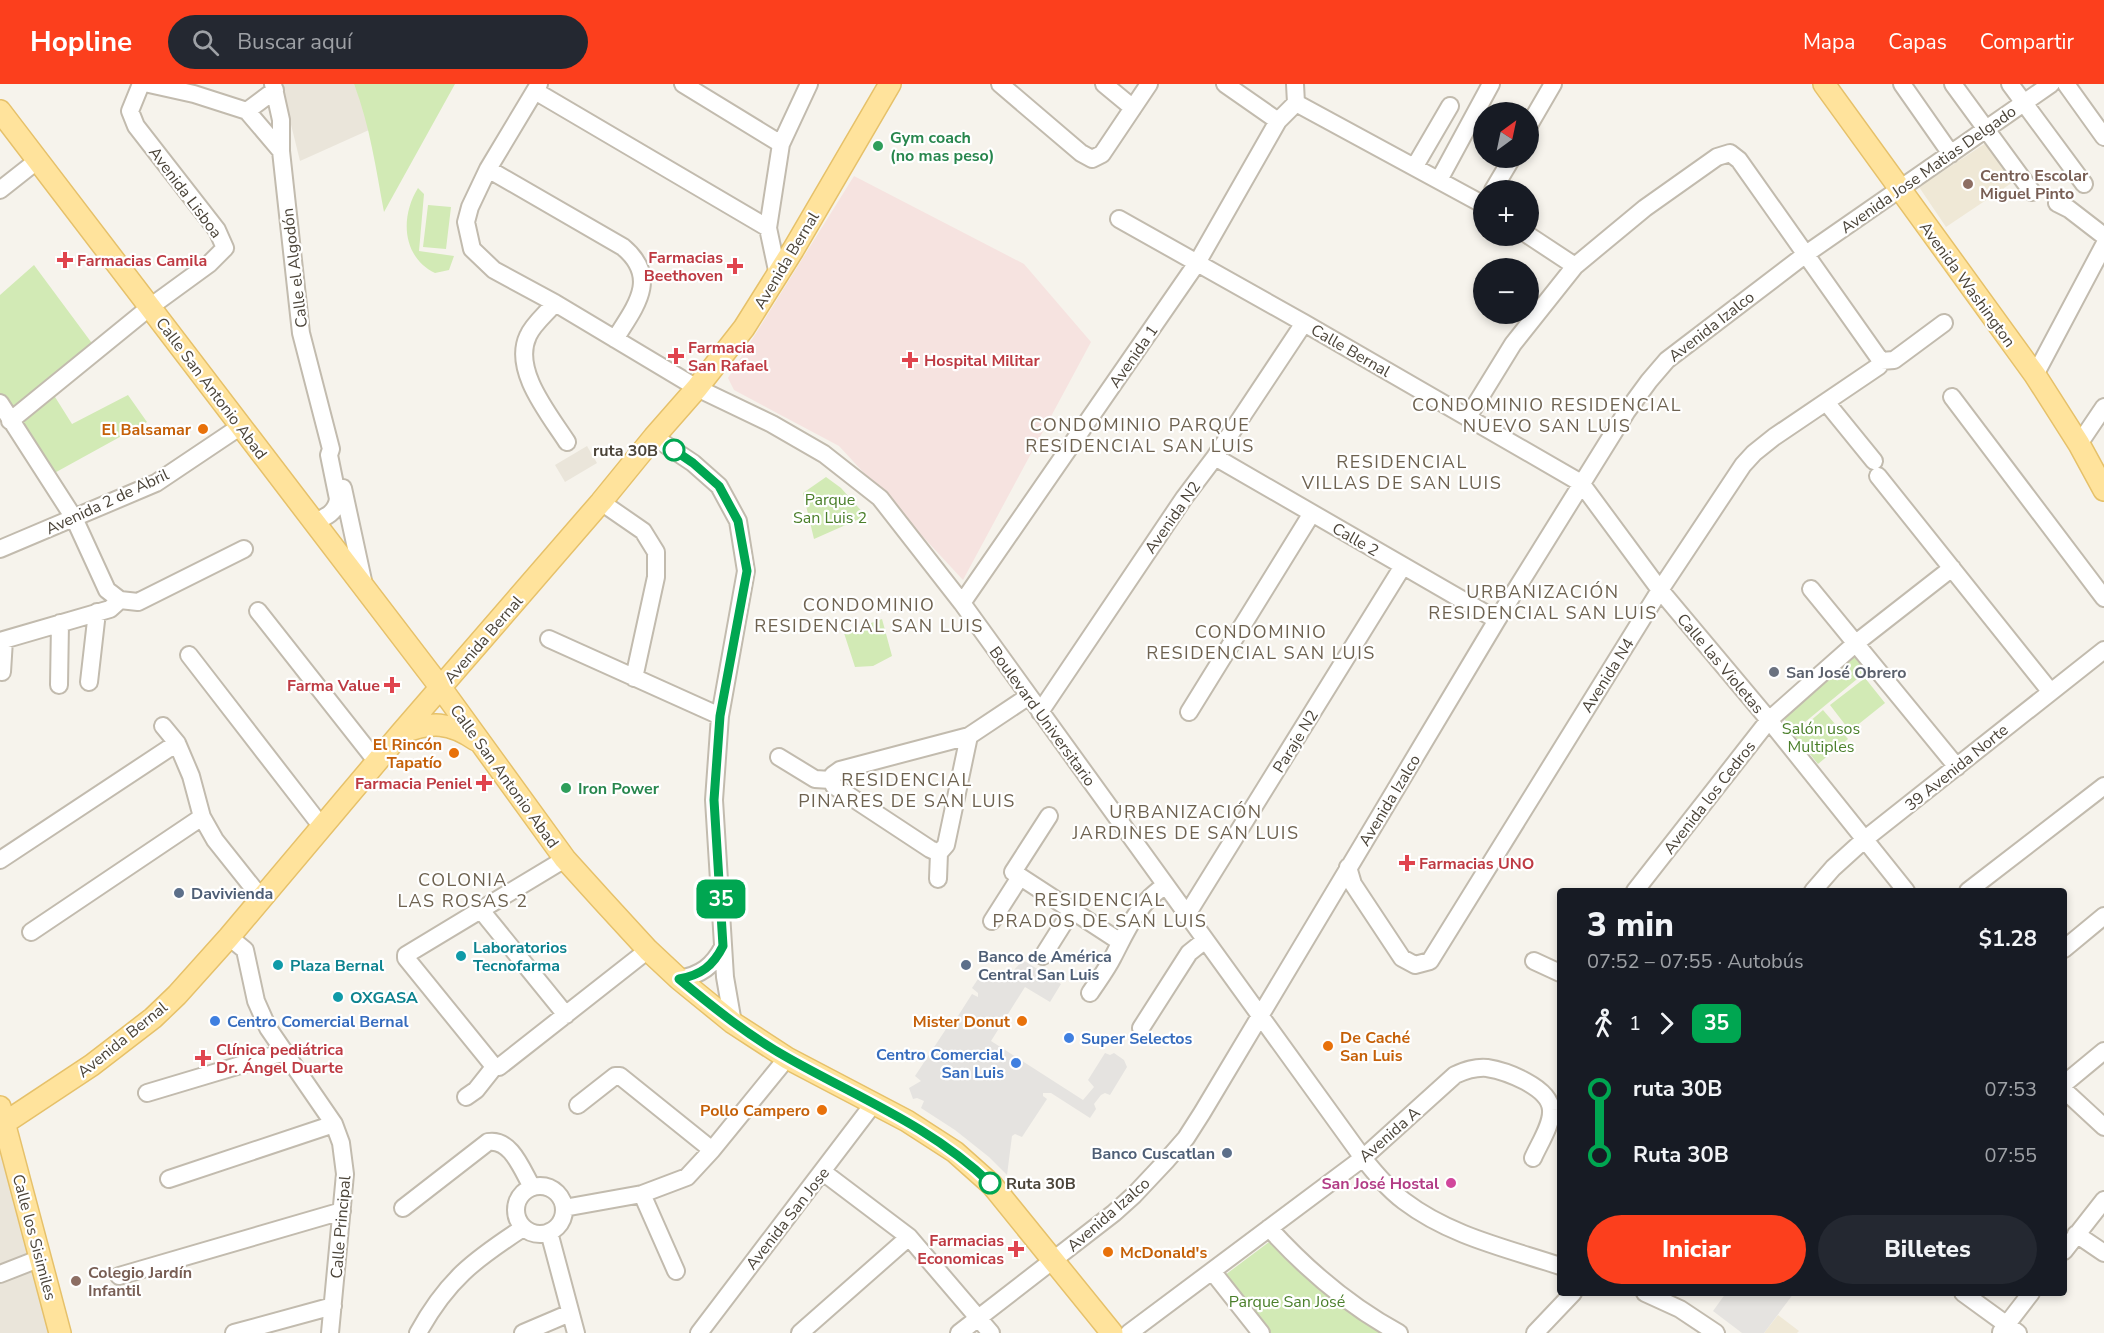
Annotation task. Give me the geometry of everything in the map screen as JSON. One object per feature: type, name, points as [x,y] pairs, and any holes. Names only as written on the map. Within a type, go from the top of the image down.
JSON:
[{"type":"main road","name":"Avenida Bernal","points":[[1,1119],[84,1071],[153,1018],[177,995],[262,899],[401,733],[601,502],[744,328],[778,275],[890,84]]},
{"type":"main road","name":"Avenida Washington","points":[[1824,84],[2035,375],[2079,444],[2104,490]]},
{"type":"main road","name":"Calle San Antonio Abad","points":[[0,111],[441,688],[565,859],[648,950],[679,979],[733,1023],[787,1058],[874,1102],[938,1140],[972,1166],[992,1185],[1112,1333]]},
{"type":"main road","points":[[401,733],[420,726],[442,724],[462,730],[479,742]]},
{"type":"main road","name":"Calle los Sisimiles","points":[[1,1119],[60,1333]]},
{"type":"street","name":"Avenida Lisboa","points":[[141,84],[130,111],[136,126],[217,230],[225,248],[209,264],[150,307]]},
{"type":"street","points":[[149,84],[194,94],[247,111],[281,151]]},
{"type":"street","points":[[683,84],[781,144]]},
{"type":"street","points":[[778,275],[768,228],[781,144],[809,84]]},
{"type":"street","points":[[1000,84],[1081,153],[1092,159],[1102,154],[1149,84]]},
{"type":"street","points":[[1104,84],[1133,108]]},
{"type":"street","points":[[1225,84],[1278,121]]},
{"type":"street","points":[[1295,84],[1296,103],[1473,199]]},
{"type":"street","points":[[1439,180],[1491,84]]},
{"type":"street","points":[[1539,108],[1553,84]]},
{"type":"street","points":[[1902,84],[1951,154]]},
{"type":"street","points":[[1953,84],[2032,192]]},
{"type":"street","points":[[2010,84],[2084,184]]},
{"type":"street","name":"Avenida Jose Matias Delgado","points":[[1806,254],[2051,84]]},
{"type":"street","points":[[2066,84],[2104,137]]},
{"type":"street","points":[[247,111],[274,87]]},
{"type":"street","name":"Calle el Algodón","points":[[274,87],[281,120],[281,151],[301,333],[331,449],[336,456],[365,589]]},
{"type":"street","points":[[537,87],[768,228]]},
{"type":"street","name":"Boulevard Universitario","points":[[537,87],[488,169],[470,207],[466,222],[472,249],[494,270],[555,303],[697,388],[772,424],[824,454],[880,498],[962,603],[1363,1158],[1402,1200],[1444,1226],[1557,1265]]},
{"type":"street","name":"Avenida 1","points":[[962,603],[1197,263],[1278,121],[1296,103]]},
{"type":"street","points":[[1415,166],[1450,106]]},
{"type":"street","points":[[1468,417],[1513,344],[1575,266],[1645,208],[1717,157],[1730,153],[1739,160],[1881,361]]},
{"type":"street","points":[[0,190],[38,160]]},
{"type":"street","points":[[488,169],[622,247],[635,257],[641,275],[642,290],[638,303],[615,339]]},
{"type":"street","points":[[2057,203],[2069,209],[2104,236]]},
{"type":"street","name":"Calle Bernal","points":[[1119,219],[1581,483]]},
{"type":"street","points":[[1539,242],[1575,266]]},
{"type":"street","points":[[2035,375],[2104,245]]},
{"type":"street","name":"Avenida Izalco","points":[[959,1333],[1054,1261],[1134,1195],[1186,1138],[1497,620],[1627,411],[1667,360],[1806,254]]},
{"type":"street","points":[[555,303],[528,335],[523,356],[529,379],[539,399],[567,442]]},
{"type":"street","points":[[10,421],[150,307]]},
{"type":"street","name":"Avenida N2","points":[[1040,711],[1304,323]]},
{"type":"street","name":"Avenida N4","points":[[1348,867],[1353,884],[1402,957],[1414,965],[1430,961],[1660,590],[1743,465],[1766,442],[1879,366],[1881,361],[1894,360],[1944,323]]},
{"type":"street","points":[[1952,398],[2104,598]]},
{"type":"street","points":[[1826,402],[1952,568],[2050,691]]},
{"type":"street","points":[[0,403],[74,518],[107,590],[120,600],[138,602],[244,549]]},
{"type":"street","points":[[2079,444],[2104,407]]},
{"type":"street","name":"Avenida 2 de Abril","points":[[0,549],[156,483],[241,426]]},
{"type":"street","points":[[654,437],[693,463],[719,486],[738,521],[747,571],[720,716],[714,800],[727,997],[733,1023]]},
{"type":"street","name":"Calle el Algodón","points":[[314,522],[328,516],[337,506],[338,499],[329,455],[331,449]]},
{"type":"street","name":"Calle 2","points":[[1215,457],[1497,620]]},
{"type":"street","name":"Calle las Violetas","points":[[1581,483],[1660,590],[1769,720],[1904,888]]},
{"type":"street","points":[[601,502],[643,531],[656,552],[656,577],[634,678]]},
{"type":"street","points":[[1189,712],[1312,513]]},
{"type":"street","name":"Paraje N2","points":[[1186,916],[1403,566]]},
{"type":"street","name":"Avenida los Cedros","points":[[1637,888],[1769,720],[1856,643],[1952,568]]},
{"type":"street","points":[[1811,589],[1957,767]]},
{"type":"street","points":[[2,672],[2,640],[110,609],[120,600]]},
{"type":"street","points":[[258,611],[377,762]]},
{"type":"street","points":[[89,682],[97,612]]},
{"type":"street","points":[[58,685],[60,623]]},
{"type":"street","points":[[549,639],[720,716]]},
{"type":"street","name":"39 Avenida Norte","points":[[1816,888],[1833,868],[1865,839],[2104,650]]},
{"type":"street","points":[[189,655],[322,827]]},
{"type":"street","points":[[831,780],[833,775],[840,770],[969,736],[1029,696]]},
{"type":"street","points":[[163,726],[177,743],[191,776],[202,817],[215,840],[262,899]]},
{"type":"street","points":[[938,879],[939,853],[946,845],[969,736]]},
{"type":"street","points":[[0,860],[177,743]]},
{"type":"street","points":[[779,757],[815,779],[831,780]]},
{"type":"street","points":[[831,780],[834,786],[939,853]]},
{"type":"street","points":[[1972,888],[2104,786]]},
{"type":"street","points":[[992,921],[1049,816]]},
{"type":"street","points":[[31,932],[202,817]]},
{"type":"street","points":[[497,1066],[406,958],[408,953],[565,859]]},
{"type":"street","points":[[1017,874],[1119,941]]},
{"type":"street","points":[[1090,993],[1113,958],[1119,941],[1149,897],[1165,885]]},
{"type":"street","points":[[480,909],[566,1015]]},
{"type":"street","points":[[1043,956],[1072,910]]},
{"type":"street","points":[[2067,947],[2104,916]]},
{"type":"street","name":"Calle Principal","points":[[229,937],[245,950],[260,1013],[334,1124],[341,1143],[345,1162],[330,1333]]},
{"type":"street","points":[[1141,1028],[1189,953],[1204,941]]},
{"type":"street","points":[[679,979],[711,966],[723,946]]},
{"type":"street","points":[[466,1096],[476,1090],[497,1066],[648,950]]},
{"type":"street","points":[[1534,961],[1557,972]]},
{"type":"street","points":[[2067,1082],[2104,1051]]},
{"type":"street","points":[[147,1094],[284,1052]]},
{"type":"street","points":[[564,1208],[642,1194],[687,1177],[787,1058]]},
{"type":"street","name":"Avenida A","points":[[1129,1333],[1363,1158],[1455,1075],[1469,1069],[1488,1068],[1528,1082],[1547,1098],[1551,1109],[1549,1122],[1533,1158]]},
{"type":"street","points":[[578,1106],[615,1076],[620,1076],[712,1150]]},
{"type":"street","points":[[2067,1093],[2104,1127]]},
{"type":"street","name":"Avenida San Jose","points":[[699,1333],[874,1102]]},
{"type":"street","points":[[169,1179],[334,1124]]},
{"type":"street","points":[[403,1208],[488,1142],[498,1142],[507,1146],[532,1187]]},
{"type":"street","points":[[823,1172],[909,1237],[991,1333]]},
{"type":"street","points":[[539,1185],[551,1188],[560,1196],[564,1208],[560,1223],[549,1233],[533,1233],[523,1228],[517,1218],[515,1207],[519,1196],[539,1185]]},
{"type":"street","points":[[642,1194],[676,1271]]},
{"type":"street","points":[[2067,1247],[2104,1200]]},
{"type":"street","points":[[120,1276],[342,1211]]},
{"type":"street","points":[[418,1333],[438,1301],[459,1275],[481,1255],[523,1228]]},
{"type":"street","points":[[1269,1228],[1302,1264],[1338,1294],[1381,1324],[1399,1333]]},
{"type":"street","points":[[549,1233],[576,1333]]},
{"type":"street","points":[[2076,1234],[2104,1253]]},
{"type":"street","points":[[800,1333],[909,1237]]},
{"type":"street","points":[[0,1274],[41,1258]]},
{"type":"street","points":[[1212,1271],[1260,1333]]},
{"type":"street","points":[[1534,1333],[1570,1296]]},
{"type":"street","points":[[1652,1296],[1680,1309],[1716,1333]]},
{"type":"street","points":[[1967,1296],[2008,1330],[2029,1296]]},
{"type":"street","points":[[234,1333],[333,1306]]},
{"type":"street","points":[[523,1333],[570,1313]]},
{"type":"shaded area","points":[[281,84],[354,84],[369,130],[300,161]]},
{"type":"shaded area","name":"Centro Escolar Miguel Pinto","points":[[1989,141],[2016,180],[1946,227],[1919,187]]},
{"type":"shaded area","name":"Hospital Militar","points":[[854,176],[1024,264],[1091,342],[963,580],[839,446],[734,390],[728,378]]},
{"type":"shaded area","points":[[587,446],[597,463],[565,482],[555,465]]},
{"type":"shaded area","name":"Centro Comercial San Luis","points":[[1023,960],[1061,984],[1050,1002],[1025,987],[991,1041],[1083,1100],[1094,1087],[1088,1080],[1105,1053],[1110,1055],[1114,1053],[1124,1060],[1127,1067],[1110,1095],[1105,1093],[1101,1095],[1094,1104],[1096,1109],[1090,1118],[1051,1093],[1043,1093],[1047,1099],[1022,1137],[1015,1134],[1012,1136],[1007,1175],[989,1157],[955,1130],[921,1108],[924,1101],[913,1099],[909,1088],[921,1081],[915,1076],[972,994],[978,997],[978,993],[972,988],[980,976],[988,980],[997,971],[1013,971]]},
{"type":"shaded area","points":[[0,1135],[55,1333],[0,1333]]},
{"type":"shaded area","points":[[1724,1296],[1792,1296],[1764,1333],[1742,1333],[1713,1311]]},
{"type":"shaded area","points":[[1778,1315],[1799,1331],[1797,1333],[1764,1333]]},
{"type":"green space","points":[[354,84],[455,84],[384,212],[368,132]]},
{"type":"green space","points":[[418,188],[424,194],[419,251],[454,256],[449,270],[435,273],[424,266],[410,247],[407,235],[408,211]]},
{"type":"green space","points":[[428,205],[451,207],[446,249],[423,247]]},
{"type":"green space","points":[[34,265],[97,350],[50,389],[72,424],[128,395],[147,422],[49,476],[0,400],[0,295]]},
{"type":"green space","name":"Parque San Luis 2","points":[[826,477],[841,488],[866,516],[814,539],[803,493]]},
{"type":"green space","points":[[882,619],[892,656],[873,666],[855,667],[844,633]]},
{"type":"green space","points":[[1858,647],[1874,665],[1793,732],[1782,715]]},
{"type":"green space","points":[[1865,678],[1885,703],[1850,731],[1830,705]]},
{"type":"green space","name":"Salón usos Multiples","points":[[1823,710],[1848,739],[1818,764],[1794,735]]},
{"type":"green space","name":"Parque San José","points":[[1273,1239],[1387,1333],[1271,1333],[1225,1275]]},
{"type":"bus line","name":"35","points":[[674,450],[719,486],[738,521],[747,571],[720,716],[714,800],[723,946],[711,966],[691,977],[679,979],[733,1023],[787,1058],[874,1102],[938,1140],[990,1183]]},
{"type":"place","name":"Gym coach (no mas peso)","points":[[878,146]]},
{"type":"place","name":"Centro Escolar Miguel Pinto","points":[[1968,184]]},
{"type":"place","name":"Farmacias Camila","points":[[65,260]]},
{"type":"place","name":"Farmacias Beethoven","points":[[735,266]]},
{"type":"place","name":"Farmacia San Rafael","points":[[676,356]]},
{"type":"place","name":"Hospital Militar","points":[[910,360]]},
{"type":"place","name":"El Balsamar","points":[[203,429]]},
{"type":"place","name":"ruta 30B","points":[[674,450]]},
{"type":"place","name":"San José Obrero","points":[[1774,672]]},
{"type":"place","name":"Farma Value","points":[[392,685]]},
{"type":"place","name":"El Rincón Tapatío","points":[[454,753]]},
{"type":"place","name":"Farmacia Peniel","points":[[484,783]]},
{"type":"place","name":"Iron Power","points":[[566,788]]},
{"type":"place","name":"Farmacias UNO","points":[[1407,863]]},
{"type":"place","name":"Davivienda","points":[[179,893]]},
{"type":"place","name":"Laboratorios Tecnofarma","points":[[461,956]]},
{"type":"place","name":"Plaza Bernal","points":[[278,965]]},
{"type":"place","name":"Banco de América Central San Luis","points":[[966,965]]},
{"type":"place","name":"OXGASA","points":[[338,997]]},
{"type":"place","name":"Centro Comercial Bernal","points":[[215,1021]]},
{"type":"place","name":"Mister Donut","points":[[1022,1021]]},
{"type":"place","name":"Super Selectos","points":[[1069,1038]]},
{"type":"place","name":"De Caché San Luis","points":[[1328,1046]]},
{"type":"place","name":"Clínica pediátrica Dr. Ángel Duarte","points":[[203,1058]]},
{"type":"place","name":"Centro Comercial San Luis","points":[[1016,1063]]},
{"type":"place","name":"Pollo Campero","points":[[822,1110]]},
{"type":"place","name":"Banco Cuscatlan","points":[[1227,1153]]},
{"type":"place","name":"Ruta 30B","points":[[990,1183]]},
{"type":"place","name":"San José Hostal","points":[[1451,1183]]},
{"type":"place","name":"Farmacias Economicas","points":[[1016,1249]]},
{"type":"place","name":"McDonald's","points":[[1108,1252]]},
{"type":"place","name":"Colegio Jardín Infantil","points":[[76,1281]]},
{"type":"district","name":"CONDOMINIO RESIDENCIAL NUEVO SAN LUIS","points":[[1547,415]]},
{"type":"district","name":"CONDOMINIO PARQUE RESIDENCIAL SAN LUIS","points":[[1140,435]]},
{"type":"district","name":"RESIDENCIAL VILLAS DE SAN LUIS","points":[[1402,472]]},
{"type":"district","name":"URBANIZACIÓN RESIDENCIAL SAN LUIS","points":[[1543,602]]},
{"type":"district","name":"CONDOMINIO RESIDENCIAL SAN LUIS","points":[[869,615]]},
{"type":"district","name":"CONDOMINIO RESIDENCIAL SAN LUIS","points":[[1261,642]]},
{"type":"district","name":"RESIDENCIAL PINARES DE SAN LUIS","points":[[907,790]]},
{"type":"district","name":"URBANIZACIÓN JARDINES DE SAN LUIS","points":[[1186,822]]},
{"type":"district","name":"COLONIA LAS ROSAS 2","points":[[463,890]]},
{"type":"district","name":"RESIDENCIAL PRADOS DE SAN LUIS","points":[[1100,910]]}]
